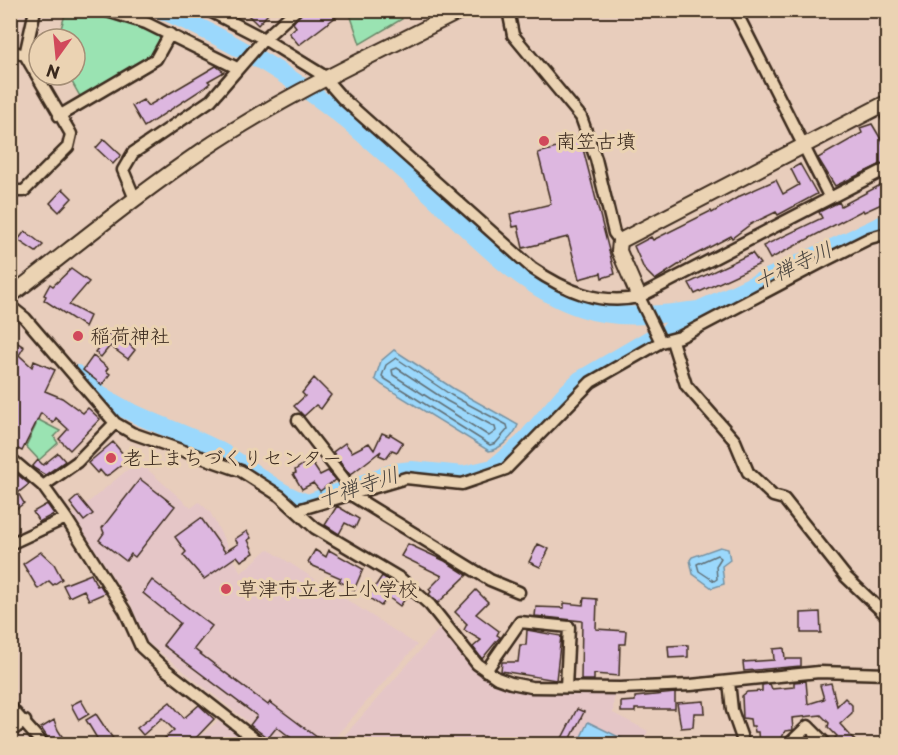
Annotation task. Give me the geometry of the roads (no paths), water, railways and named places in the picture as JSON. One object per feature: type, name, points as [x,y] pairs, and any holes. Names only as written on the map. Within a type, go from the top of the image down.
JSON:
[{"type":"street","points":[[10,190],[24,191],[68,147],[71,134],[25,55],[36,10]]},
{"type":"street","points":[[104,10],[146,23],[240,65]]},
{"type":"street","points":[[208,10],[260,43],[321,74],[342,98],[532,268],[558,286],[576,293],[642,303],[888,168]]},
{"type":"street","points":[[135,199],[123,170],[133,153],[211,100],[260,43],[296,10]]},
{"type":"street","points":[[10,296],[135,199],[207,147],[283,102],[462,10]]},
{"type":"street","points":[[508,10],[513,35],[518,44],[581,117],[596,159],[614,233],[620,241],[619,251],[654,328],[666,341],[686,385],[735,441],[748,472],[772,496],[784,499],[846,577],[888,617]]},
{"type":"street","points":[[735,10],[830,198]]},
{"type":"street","points":[[59,116],[156,59],[170,34]]},
{"type":"street","points":[[10,51],[25,55]]},
{"type":"street","points":[[620,241],[805,146],[885,109]]},
{"type":"street","points":[[298,510],[351,492],[406,478],[462,484],[506,469],[591,382],[666,341],[824,261],[870,238],[888,233]]},
{"type":"street","points":[[10,306],[25,318],[115,423],[132,433],[241,471],[298,510],[315,528],[401,579],[430,605],[470,656],[486,671],[511,683],[566,687],[729,682],[819,672],[888,674]]},
{"type":"street","points":[[298,420],[351,492],[471,566],[474,571],[519,592]]},
{"type":"street","points":[[43,486],[77,462],[115,423]]},
{"type":"street","points":[[10,458],[43,486],[66,518],[125,611],[141,647],[166,670],[261,744]]},
{"type":"street","points":[[10,544],[66,518]]},
{"type":"street","points":[[486,671],[520,622],[569,627],[566,687]]},
{"type":"street","points":[[729,682],[732,710],[744,744]]},
{"type":"street","points":[[10,707],[25,721],[43,744]]},
{"type":"street","points":[[10,732],[25,721]]},
{"type":"street","points":[[789,744],[808,726],[826,744]]},
{"type":"water","points":[[394,350],[454,389],[518,425],[513,433],[502,445],[489,451],[382,385],[375,379],[381,361]]},
{"type":"water","points":[[720,547],[728,549],[730,560],[722,566],[724,584],[712,588],[693,574],[690,560],[692,557]]},
{"type":"water","points":[[588,722],[623,739],[620,744],[578,743]]},
{"type":"waterway","name":"十禅寺川","points":[[162,10],[242,49],[317,97],[382,150],[486,247],[541,289],[582,308],[611,314],[655,315],[699,310]]},
{"type":"waterway","name":"十禅寺川","points":[[668,332],[699,310],[888,222]]},
{"type":"waterway","name":"十禅寺川","points":[[77,374],[110,401],[148,420],[206,444],[235,460],[286,494],[308,503],[395,472],[412,470],[463,475],[493,468],[522,444],[563,396],[580,380],[650,339]]},
{"type":"place","name":"南笠古墳","points":[[544,141]]},
{"type":"place","name":"稲荷神社","points":[[78,336]]},
{"type":"place","name":"老上まちづくりセンター","points":[[111,458]]},
{"type":"place","name":"草津市立老上小学校","points":[[226,589]]}]
